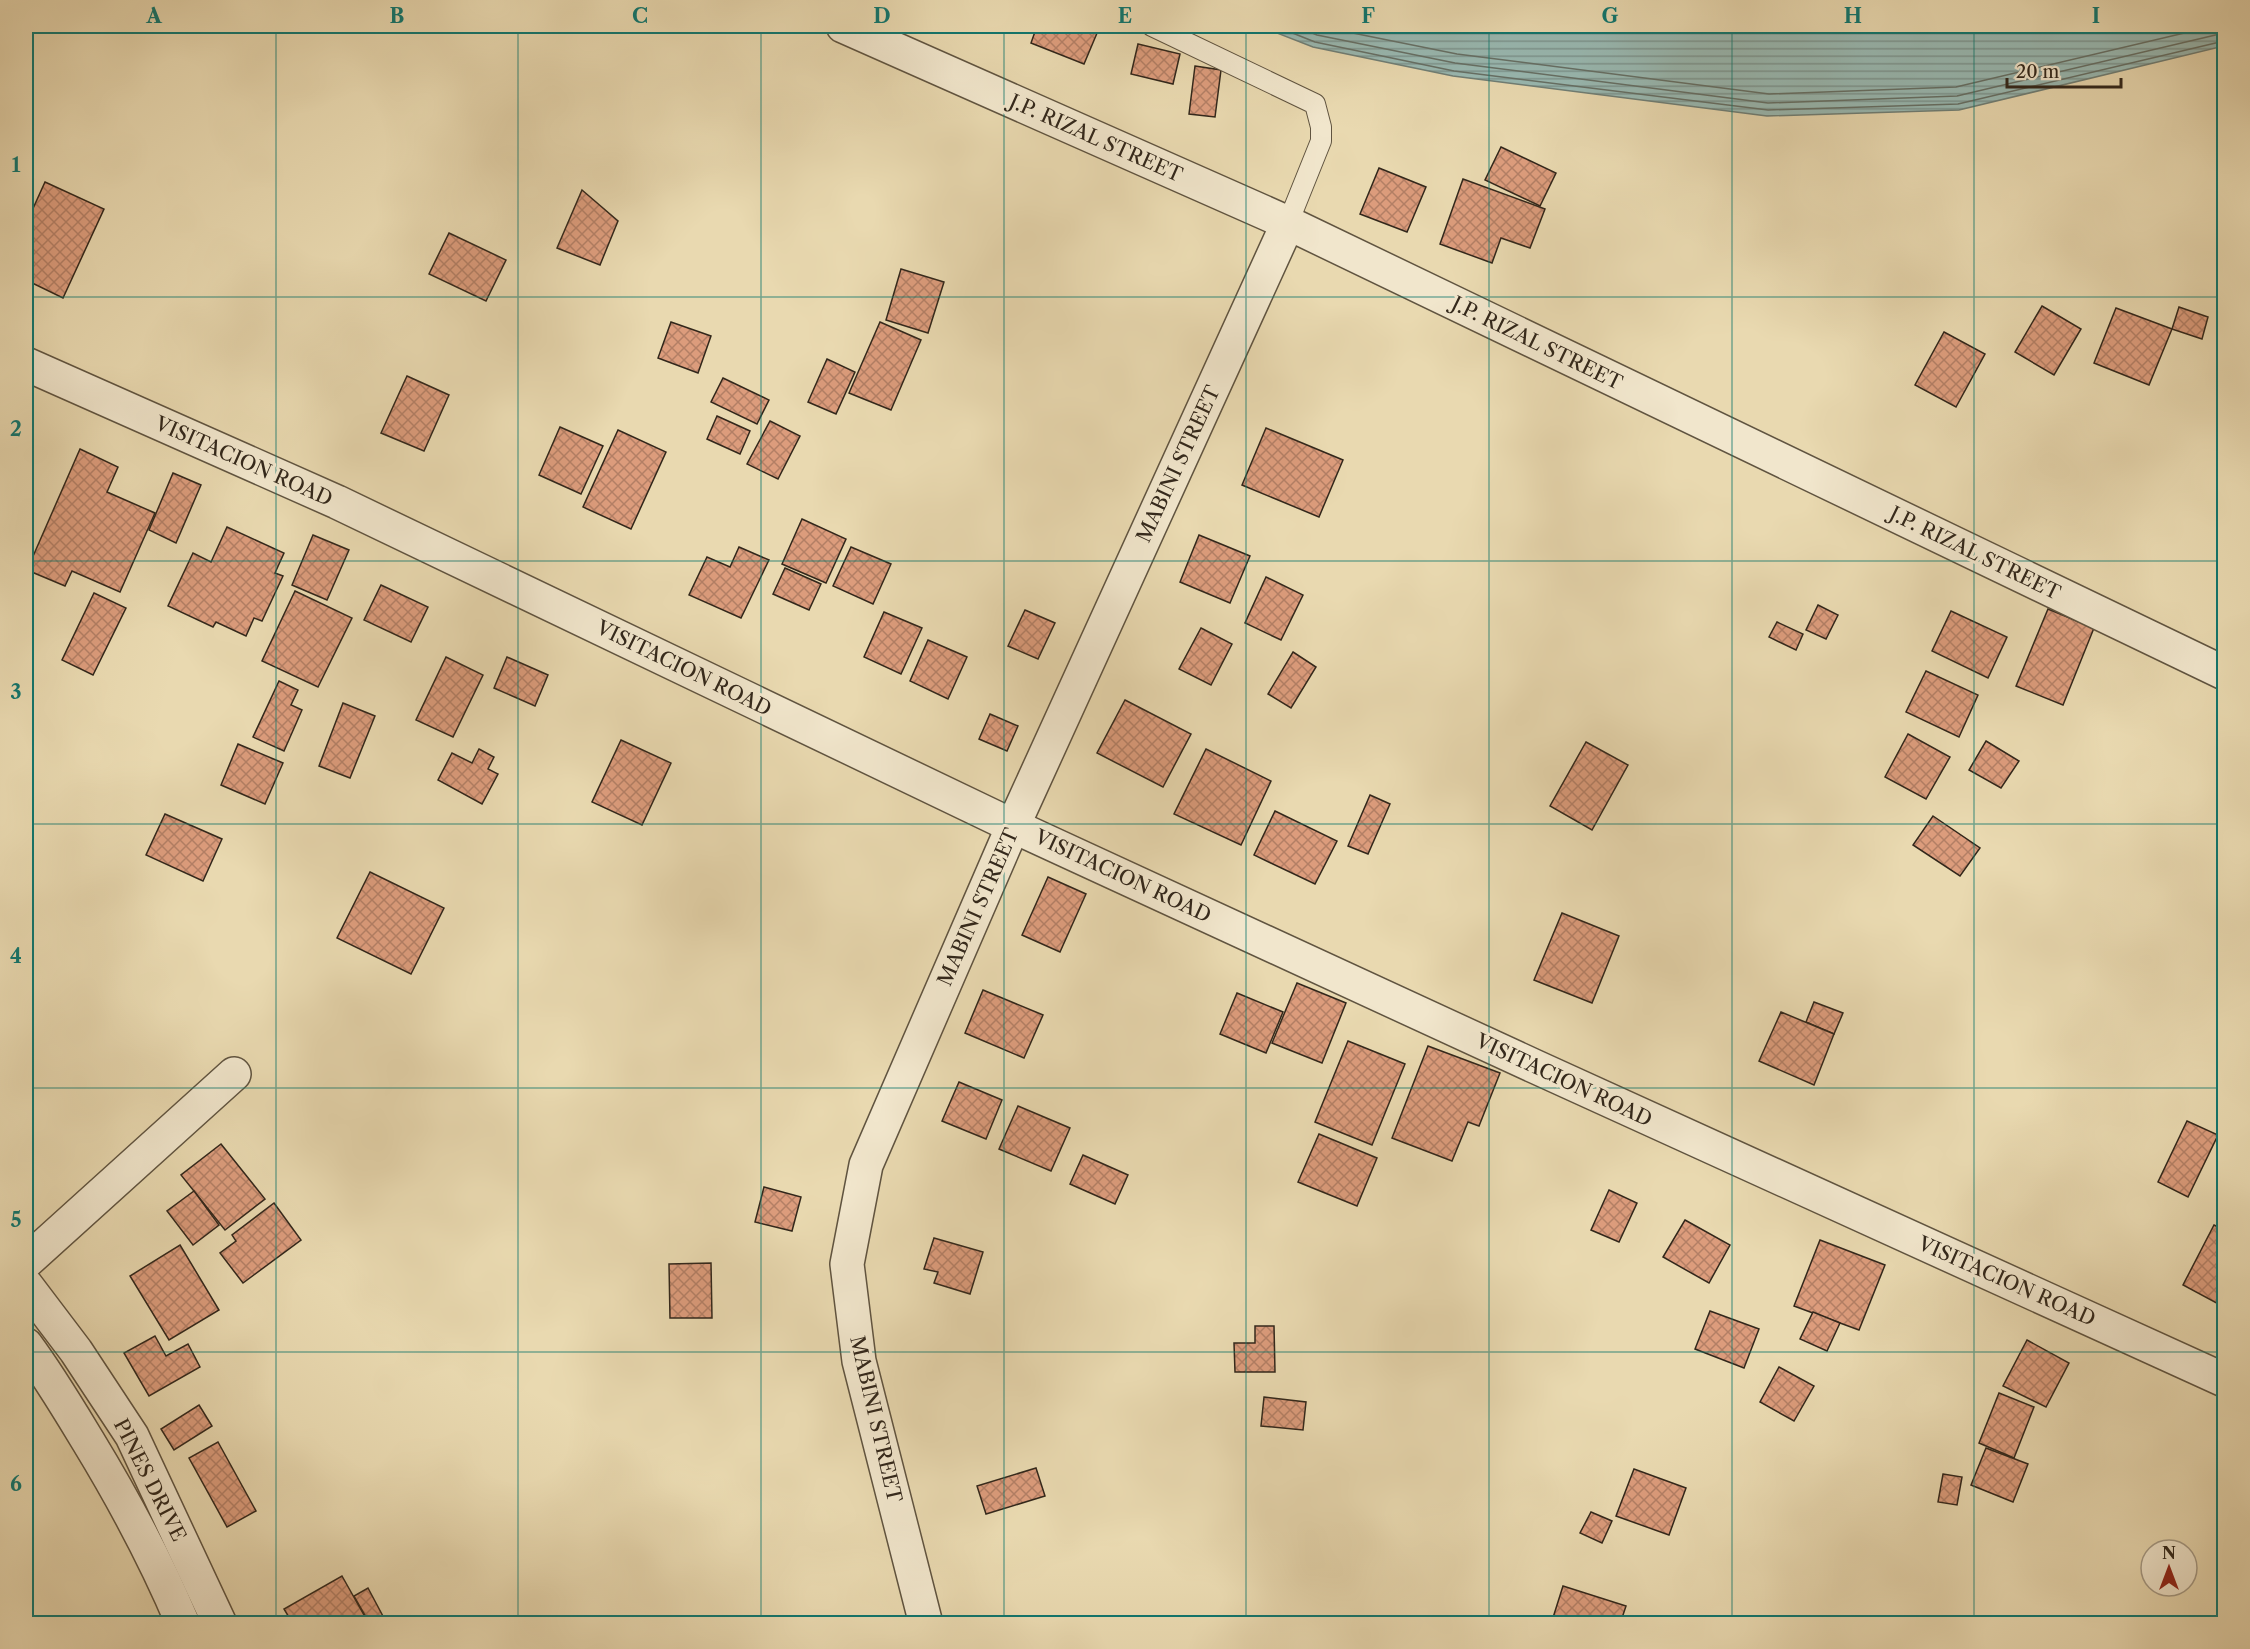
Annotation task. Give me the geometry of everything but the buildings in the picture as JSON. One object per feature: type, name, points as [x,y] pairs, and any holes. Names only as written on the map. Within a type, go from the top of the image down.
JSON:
[{"type":"street","name":"J.P. RIZAL STREET","points":[[843,26],[1288,223],[2224,673]]},
{"type":"street","name":"MABINI STREET","points":[[926,1623],[859,1361],[847,1264],[866,1165],[1013,826],[1288,223]]},
{"type":"street","name":"VISITACION ROAD","points":[[26,364],[337,502],[1013,826],[2224,1380]]},
{"type":"street","points":[[26,1262],[234,1074]]},
{"type":"street","name":"PINES DRIVE","points":[[26,1285],[76,1351],[132,1436],[220,1623]]},
{"type":"street","name":"PINES DRIVE","points":[[26,1346],[49,1376],[117,1489],[167,1585],[183,1623]]},
{"type":"lane","points":[[1152,26],[1315,104],[1321,127],[1321,141],[1288,223]]},
{"type":"water","points":[[1259,26],[2224,26],[2224,46],[1959,110],[1767,116],[1453,76],[1313,47]]}]
